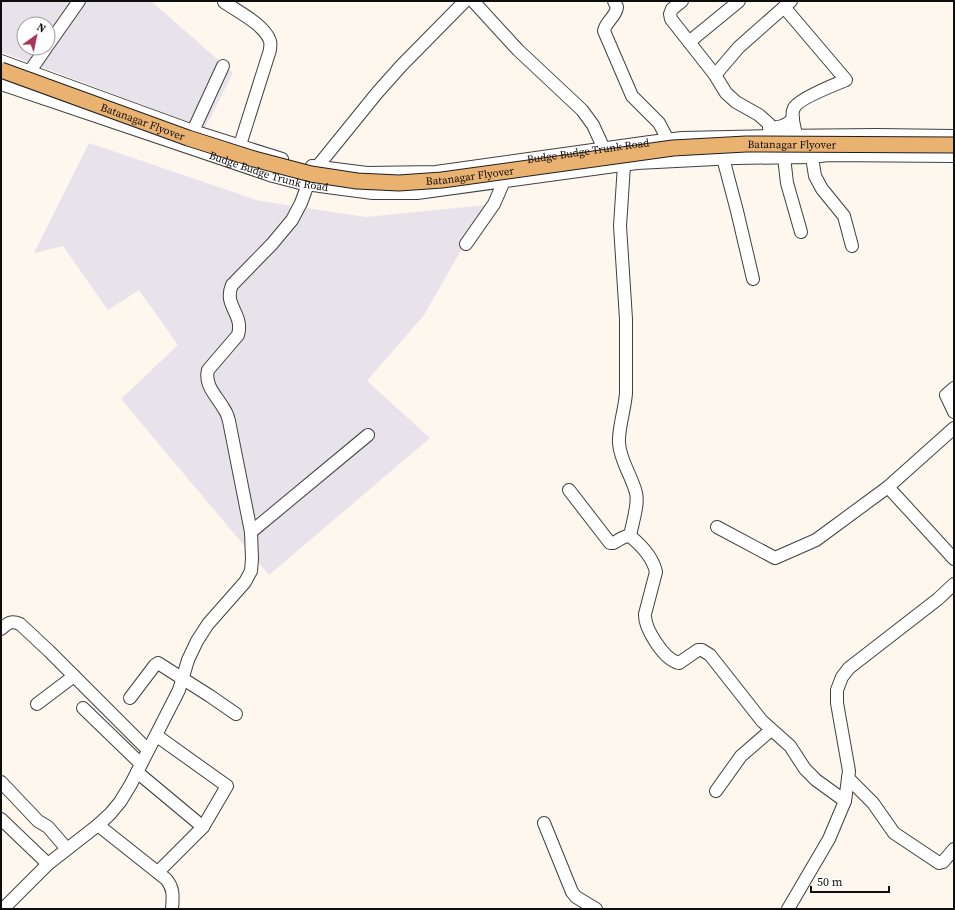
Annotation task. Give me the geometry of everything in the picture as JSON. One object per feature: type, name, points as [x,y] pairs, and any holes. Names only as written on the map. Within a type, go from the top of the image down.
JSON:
[{"type":"main road","name":"Batanagar Flyover","points":[[1,70],[188,138],[254,159],[311,174],[357,181],[400,183],[442,180],[673,148],[746,144],[954,145]]},
{"type":"street","points":[[56,34],[78,1]]},
{"type":"street","points":[[3,909],[48,864],[98,825],[120,802],[157,736],[180,690],[188,660],[197,641],[208,624],[245,582],[251,571],[252,532],[229,422],[225,411],[209,386],[206,377],[208,370],[238,335],[240,327],[239,319],[230,302],[228,293],[232,285],[272,244],[292,220],[317,167],[401,66],[465,1]]},
{"type":"street","points":[[473,1],[518,50],[582,110],[593,125],[604,149]]},
{"type":"street","points":[[614,1],[618,7],[617,12],[605,27],[604,31],[632,96],[660,123],[668,140]]},
{"type":"street","points":[[682,1],[672,9],[670,14],[671,19],[726,93],[736,102],[769,124],[801,232]]},
{"type":"street","points":[[689,42],[738,1]]},
{"type":"street","points":[[224,2],[262,28],[268,35],[270,42],[270,50],[240,145]]},
{"type":"street","points":[[714,75],[739,47],[787,4],[846,80],[823,88],[793,108],[793,119],[796,135]]},
{"type":"street","points":[[30,71],[40,56]]},
{"type":"street","name":"Budge Budge Trunk Road","points":[[1,61],[193,131],[274,157],[305,165],[367,173],[436,172],[668,140],[770,131],[796,135],[954,136]]},
{"type":"street","points":[[193,131],[222,66]]},
{"type":"street","name":"Budge Budge Trunk Road","points":[[1,84],[273,176],[308,184],[373,193],[417,194],[624,165],[723,158],[812,157],[828,155],[954,156]]},
{"type":"street","points":[[770,131],[783,126],[793,119]]},
{"type":"street","points":[[812,157],[815,176],[822,189],[844,216],[852,246]]},
{"type":"street","points":[[723,158],[741,225],[753,278]]},
{"type":"street","points":[[624,165],[620,234],[626,319],[626,405],[619,442],[624,463],[636,493],[630,536]]},
{"type":"street","points":[[466,244],[494,204],[504,182]]},
{"type":"street","points":[[954,388],[946,395],[954,412]]},
{"type":"street","points":[[717,527],[775,558],[816,540],[888,486],[954,428]]},
{"type":"street","points":[[252,532],[368,434]]},
{"type":"street","points":[[888,486],[954,559]]},
{"type":"street","points":[[569,490],[610,543],[613,544],[622,538],[630,536]]},
{"type":"street","points":[[630,536],[650,557],[655,565],[655,580],[645,614],[645,619],[657,644],[668,658],[679,663],[698,650],[705,651],[710,655],[751,709],[771,730],[790,746],[811,776],[845,801]]},
{"type":"street","points":[[788,909],[829,839],[845,801],[849,771],[837,703],[837,690],[842,676],[849,668],[938,599],[954,584]]},
{"type":"street","points":[[1,629],[11,621],[15,621],[20,624],[148,750]]},
{"type":"street","points":[[130,698],[158,663],[236,714]]},
{"type":"street","points":[[37,704],[74,676]]},
{"type":"street","points":[[83,708],[139,768],[203,827]]},
{"type":"street","points":[[716,791],[741,756],[771,730]]},
{"type":"street","points":[[157,736],[227,786],[203,827],[158,872]]},
{"type":"street","points":[[848,778],[874,803],[889,827],[899,837],[920,849],[939,863],[942,862],[954,849]]},
{"type":"street","points":[[1,782],[38,821],[48,827],[67,849]]},
{"type":"street","points":[[1,819],[48,864]]},
{"type":"street","points":[[544,823],[572,892],[576,897],[596,909]]},
{"type":"street","points":[[98,825],[171,884],[174,893],[172,909]]},
{"type":"shaded area","points":[[1,1],[151,1],[233,73],[205,128],[1,52]]},
{"type":"shaded area","points":[[89,143],[260,201],[366,217],[487,205],[424,315],[367,381],[430,438],[269,575],[121,399],[178,345],[139,290],[108,310],[63,246],[34,253]]}]
